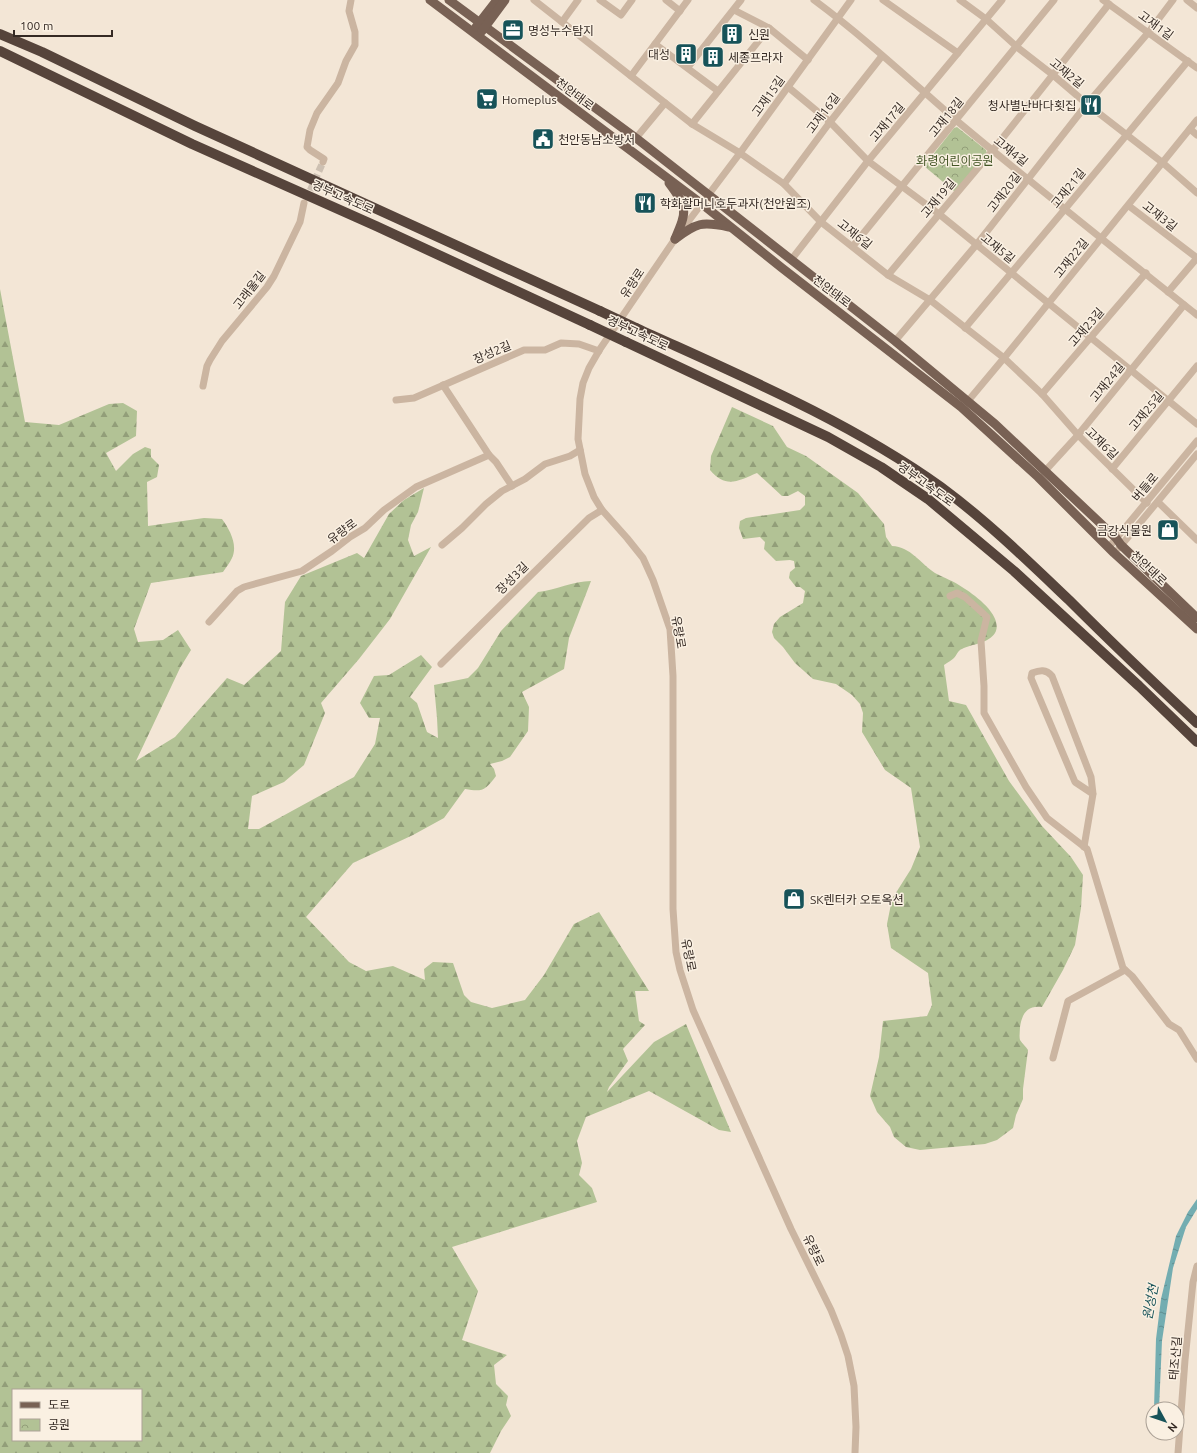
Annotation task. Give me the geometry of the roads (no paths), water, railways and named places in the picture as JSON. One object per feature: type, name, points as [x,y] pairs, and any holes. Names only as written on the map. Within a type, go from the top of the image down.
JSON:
[{"type":"highway","name":"경부고속도로","points":[[0,34],[42,52],[195,126],[756,383],[851,431],[895,456],[942,488],[1025,558],[1197,723]]},
{"type":"highway","name":"경부고속도로","points":[[0,51],[192,144],[376,226],[828,437],[881,467],[928,499],[1014,572],[1197,742]]},
{"type":"main road","name":"천안대로","points":[[430,0],[663,174],[961,407],[1038,477],[1112,550],[1197,629]]},
{"type":"main road","name":"천안대로","points":[[449,0],[636,138],[709,194],[895,341],[968,401],[995,424],[1196,615]]},
{"type":"main road","points":[[482,25],[497,0]]},
{"type":"main road","points":[[474,34],[505,0]]},
{"type":"main road","points":[[663,174],[681,199],[685,213],[675,239]]},
{"type":"main road","points":[[675,239],[698,224],[712,223],[731,227]]},
{"type":"street","points":[[323,162],[324,159],[307,147],[310,130],[317,113],[338,83],[346,61],[355,46],[355,32],[349,11],[351,0]]},
{"type":"street","name":"고재6길","points":[[534,0],[692,124],[740,153],[784,184],[821,222],[888,275],[930,300],[1004,358],[1042,394],[1078,435],[1147,503]]},
{"type":"street","points":[[562,22],[578,0]]},
{"type":"street","points":[[600,0],[621,15],[632,0]]},
{"type":"street","points":[[666,0],[680,11]]},
{"type":"street","points":[[631,76],[688,0]]},
{"type":"street","points":[[688,67],[741,0]]},
{"type":"street","name":"고재4길","points":[[814,0],[839,19],[1028,179],[1197,315]]},
{"type":"street","name":"고재15길","points":[[702,204],[839,19],[851,0]]},
{"type":"street","points":[[883,0],[958,53]]},
{"type":"street","name":"고재2길","points":[[960,0],[986,19],[1017,47],[1163,163],[1197,192]]},
{"type":"street","name":"고재17길","points":[[791,260],[868,161],[1002,0]]},
{"type":"street","name":"고재18길","points":[[853,246],[1054,0]]},
{"type":"street","name":"고재20길","points":[[895,341],[977,244],[1088,104],[1148,34],[1173,0]]},
{"type":"street","points":[[1187,0],[1197,8]]},
{"type":"street","name":"고재1길","points":[[1106,2],[1148,34],[1197,68]]},
{"type":"street","name":"고재19길","points":[[888,275],[993,150],[1053,75],[1106,2]]},
{"type":"street","points":[[734,10],[769,28],[808,60]]},
{"type":"street","points":[[692,124],[769,28]]},
{"type":"street","points":[[655,44],[688,67],[718,91]]},
{"type":"street","name":"고재16길","points":[[784,184],[882,56]]},
{"type":"street","name":"고재21길","points":[[965,328],[1188,61]]},
{"type":"street","name":"고재5길","points":[[788,87],[830,122],[868,161],[940,214],[1130,371],[1197,424]]},
{"type":"street","points":[[636,138],[665,102]]},
{"type":"street","name":"고재22길","points":[[968,401],[1197,120]]},
{"type":"street","points":[[1190,129],[1197,135]]},
{"type":"street","name":"고래울길","points":[[203,386],[207,366],[222,340],[267,287],[274,276],[300,222],[304,203]]},
{"type":"street","name":"유량로","points":[[702,204],[675,239],[599,351],[585,378],[580,400],[578,439],[585,474],[594,497],[602,510],[643,558],[655,586],[670,629],[673,682],[673,909],[676,952],[680,970],[693,1010],[791,1229],[831,1310],[841,1335],[848,1356],[854,1386],[856,1427],[855,1453]]},
{"type":"street","name":"고재3길","points":[[1128,206],[1197,258],[1168,292]]},
{"type":"street","name":"고재23길","points":[[1042,394],[1146,274]]},
{"type":"street","name":"고재24길","points":[[1045,471],[1078,435],[1184,305]]},
{"type":"street","name":"장성2길","points":[[396,400],[414,398],[524,350],[545,350],[561,343],[579,344],[599,351]]},
{"type":"street","name":"고재25길","points":[[1112,469],[1197,366]]},
{"type":"street","points":[[443,385],[489,455],[496,462],[512,486]]},
{"type":"street","name":"버들로","points":[[1112,550],[1147,503],[1197,441]]},
{"type":"street","points":[[442,545],[502,491],[526,479],[545,464],[570,456],[580,450]]},
{"type":"street","name":"버들로","points":[[1119,541],[1158,502],[1197,454]]},
{"type":"street","name":"유량로","points":[[209,622],[237,592],[244,587],[302,571],[364,528],[384,510],[416,487],[489,455]]},
{"type":"street","points":[[1158,502],[1197,540]]},
{"type":"street","name":"장성3길","points":[[441,664],[589,518],[602,510]]},
{"type":"street","points":[[950,596],[957,593],[965,597],[987,617],[981,641],[984,713],[1026,787],[1047,818],[1087,849],[1123,968],[1132,976],[1169,1024],[1179,1030],[1197,1059]]},
{"type":"street","points":[[1084,847],[1093,794],[1091,777],[1052,676],[1048,672],[1040,670],[1032,673],[1031,678],[1075,782],[1093,794]]},
{"type":"street","points":[[1053,1058],[1068,1001],[1125,970]]},
{"type":"street","name":"태조산길","points":[[1178,1450],[1193,1282],[1197,1266]]},
{"type":"street","points":[[1178,1450],[1185,1453]]},
{"type":"water","points":[[1197,1199],[1197,1209],[1186,1227],[1173,1268],[1162,1341],[1159,1401],[1154,1401],[1156,1339],[1161,1299],[1176,1236],[1188,1212]]},
{"type":"tunnel","points":[[306,200],[323,162]]},
{"type":"place","name":"명성누수탐지","points":[[513,30]]},
{"type":"place","name":"신원","points":[[732,34]]},
{"type":"place","name":"대성","points":[[686,54]]},
{"type":"place","name":"세종프라자","points":[[713,57]]},
{"type":"place","name":"Homeplus","points":[[487,99]]},
{"type":"place","name":"청사별난바다횟집","points":[[1091,105]]},
{"type":"place","name":"천안동남소방서","points":[[543,139]]},
{"type":"place","name":"학화할머니호두과자(천안원조)","points":[[645,203]]},
{"type":"place","name":"금강식물원","points":[[1168,530]]},
{"type":"place","name":"SK렌터카 오토옥션","points":[[794,899]]},
{"type":"park label","name":"화령어린이공원","points":[[955,160]]},
{"type":"water label","name":"원성천","points":[[1150,1302]]}]
